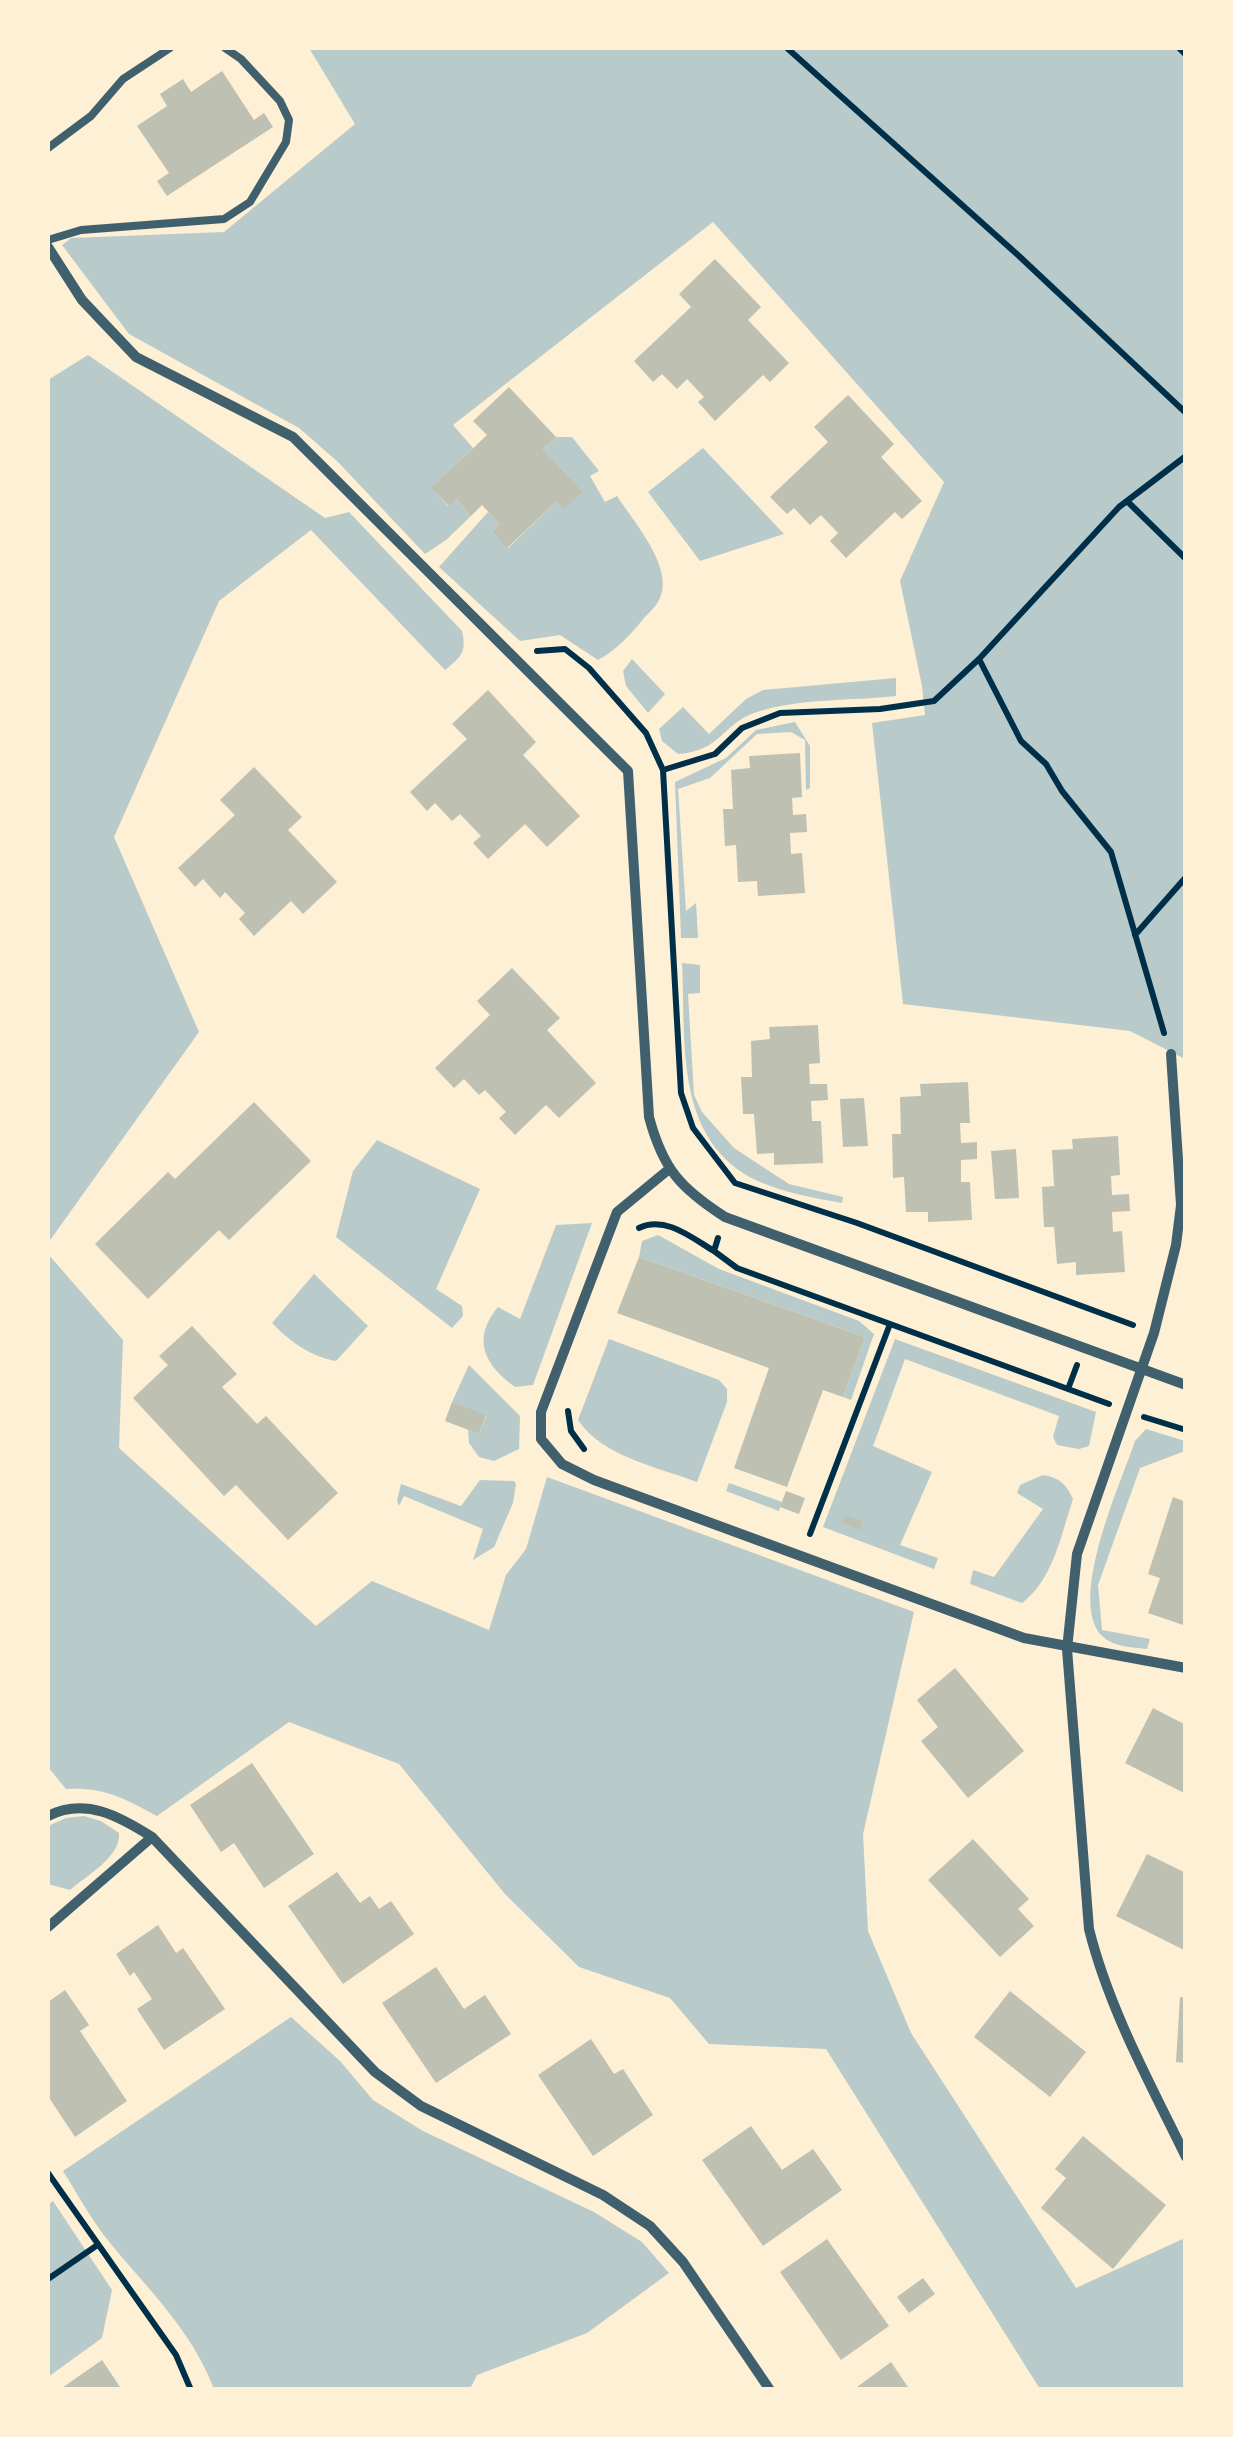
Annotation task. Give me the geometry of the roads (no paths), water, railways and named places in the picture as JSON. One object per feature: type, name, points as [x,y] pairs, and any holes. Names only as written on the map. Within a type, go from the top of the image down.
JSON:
[{"type":"street","points":[[48,244],[82,300],[136,357],[293,437],[628,771],[649,1117],[668,1170],[693,1196],[725,1217],[1186,1385]]},
{"type":"street","points":[[1170,1054],[1181,1206],[1176,1245],[1154,1332],[1077,1554],[1068,1649],[1089,1929],[1098,1968],[1186,2157]]},
{"type":"street","points":[[668,1170],[616,1212],[540,1412],[540,1439],[562,1464],[594,1480],[1024,1638],[1186,1668]]},
{"type":"street","points":[[48,1816],[63,1808],[86,1808],[120,1816],[152,1836],[374,2072],[397,2091],[603,2195],[650,2226],[683,2262],[770,2390]]},
{"type":"street","points":[[48,1928],[152,1836]]},
{"type":"lane","points":[[48,148],[91,116],[122,79],[170,48]]},
{"type":"lane","points":[[48,244],[80,230],[224,219],[250,202],[286,142],[289,120],[280,101],[241,59],[225,48]]}]
